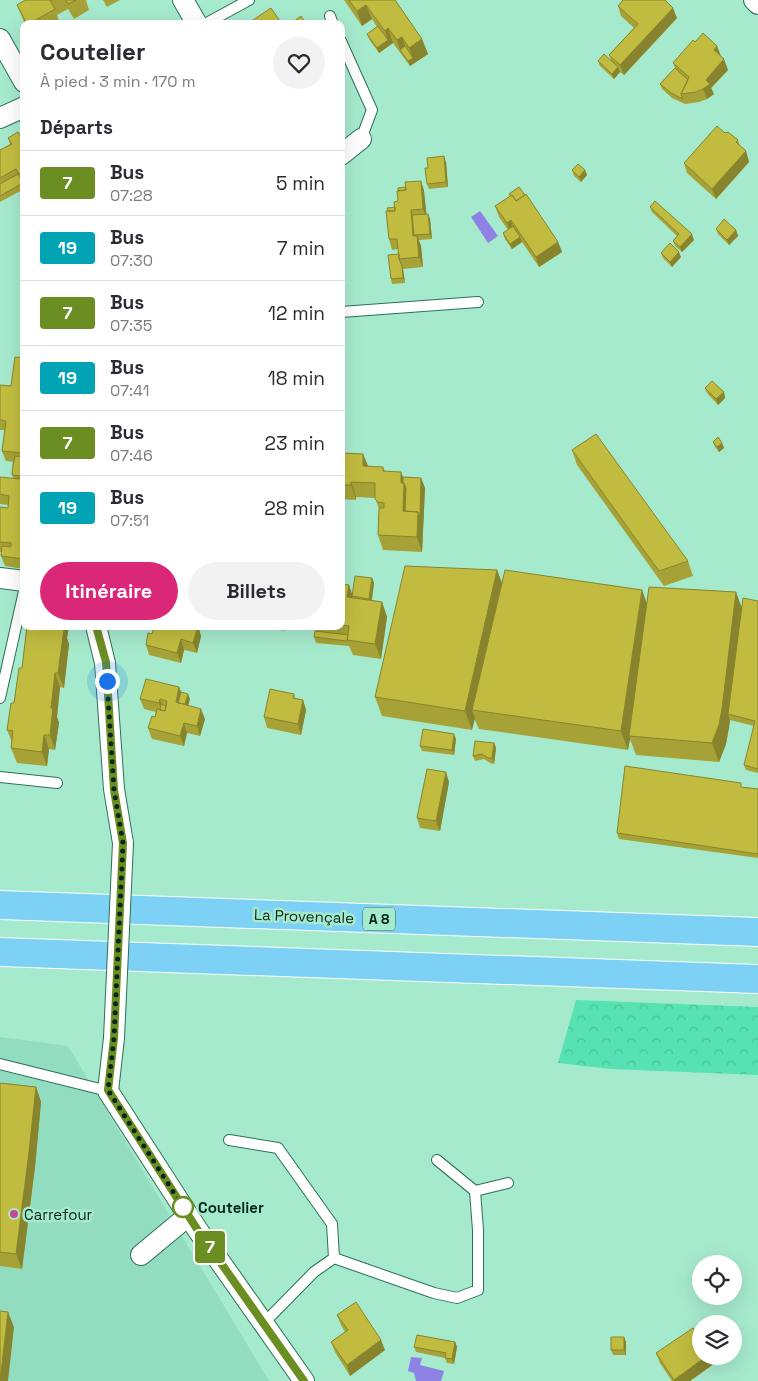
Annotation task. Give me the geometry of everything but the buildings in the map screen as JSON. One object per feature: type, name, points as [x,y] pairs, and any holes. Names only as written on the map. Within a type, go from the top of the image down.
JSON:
[{"type":"highway","name":"La Provençale","points":[[0,905],[758,932]]},
{"type":"highway","points":[[0,952],[758,979]]},
{"type":"street","points":[[184,0],[195,20]]},
{"type":"street","points":[[754,0],[758,4]]},
{"type":"street","points":[[0,39],[20,75]]},
{"type":"street","points":[[0,118],[20,109]]},
{"type":"street","points":[[345,152],[360,139]]},
{"type":"street","points":[[0,578],[20,580]]},
{"type":"street","points":[[97,630],[106,662],[114,790],[123,843],[114,1038],[108,1090],[188,1216],[304,1381]]},
{"type":"street","points":[[142,1255],[188,1216]]},
{"type":"lane","points":[[212,20],[249,0]]},
{"type":"lane","points":[[345,51],[372,110],[360,139]]},
{"type":"lane","points":[[345,312],[478,302]]},
{"type":"lane","points":[[0,698],[20,609]]},
{"type":"lane","points":[[0,777],[57,783]]},
{"type":"lane","points":[[0,1064],[108,1090]]},
{"type":"lane","points":[[229,1140],[278,1148],[332,1224],[334,1258]]},
{"type":"lane","points":[[334,1258],[457,1298],[478,1290],[478,1230],[474,1191],[437,1160]]},
{"type":"lane","points":[[474,1191],[508,1183]]},
{"type":"lane","points":[[263,1324],[314,1272],[334,1258]]},
{"type":"shaded area","points":[[480,211],[498,236],[488,243],[471,217]]},
{"type":"shaded area","name":"Carrefour","points":[[0,1037],[68,1046],[269,1381],[0,1381]]},
{"type":"shaded area","points":[[411,1357],[422,1358],[420,1365],[444,1371],[441,1381],[416,1381],[414,1373],[408,1371]]},
{"type":"green space","points":[[576,1000],[758,1007],[758,1075],[611,1069],[558,1063]]},
{"type":"bus line","name":"7","points":[[97,630],[106,662],[114,790],[123,843],[114,1038],[108,1090],[197,1229],[304,1381]]},
{"type":"place","name":"Coutelier","points":[[183,1207]]},
{"type":"place","name":"Carrefour","points":[[14,1214]]},
{"type":"route","points":[[107,681],[114,790],[123,843],[114,1038],[108,1090],[183,1207]]}]
